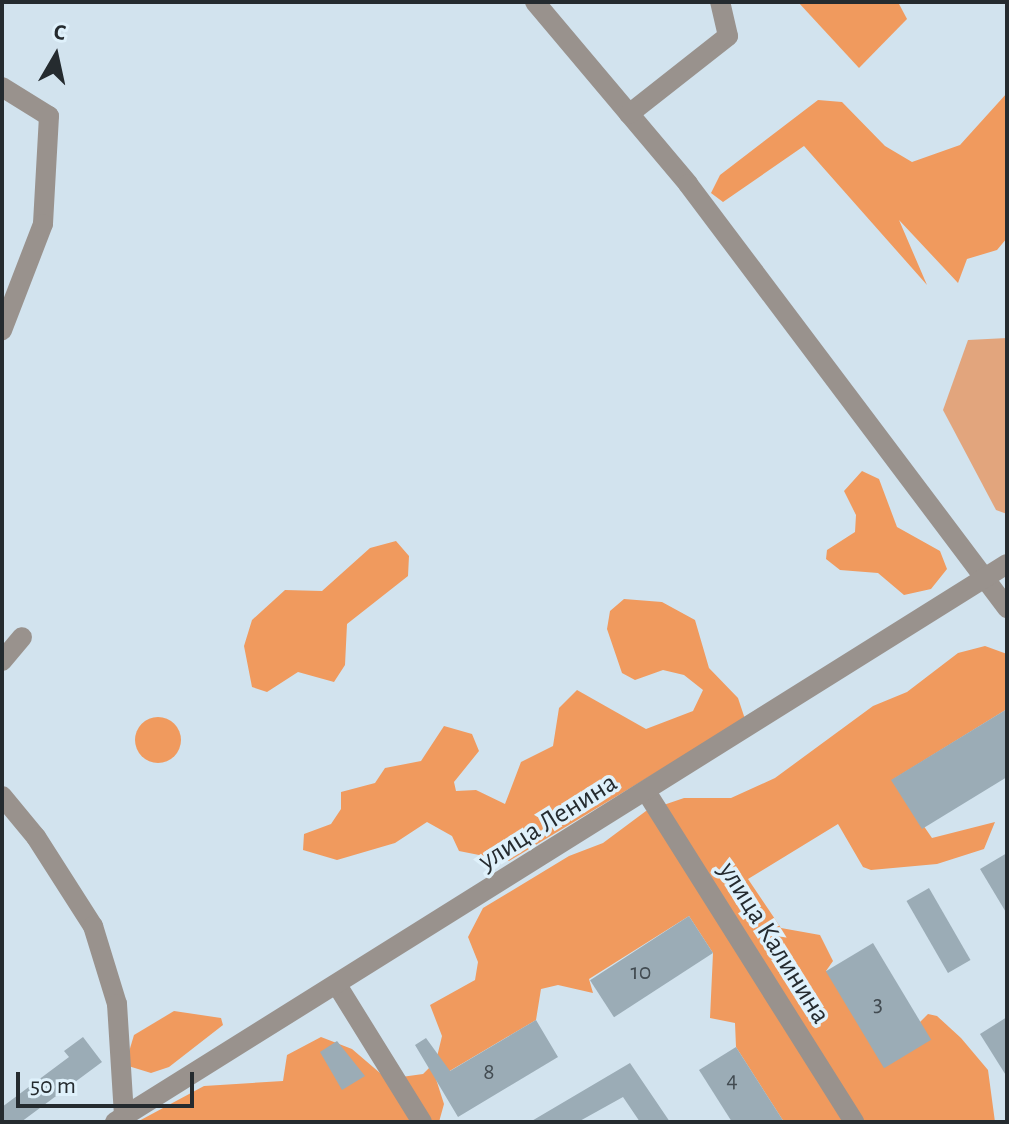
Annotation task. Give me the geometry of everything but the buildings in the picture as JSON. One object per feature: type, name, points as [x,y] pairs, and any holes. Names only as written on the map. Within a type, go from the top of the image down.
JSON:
[{"type":"street","points":[[535,2],[629,114],[987,577],[1007,608]]},
{"type":"street","points":[[629,114],[728,36],[720,2]]},
{"type":"street","points":[[2,87],[49,116],[43,224],[2,330]]},
{"type":"street","name":"улица Ленина","points":[[119,1119],[647,793],[1007,564]]},
{"type":"street","points":[[2,661],[22,637]]},
{"type":"street","name":"улица Калинина","points":[[647,793],[854,1122]]},
{"type":"street","points":[[2,796],[93,926],[117,1004],[119,1119]]},
{"type":"street","points":[[337,985],[422,1122]]},
{"type":"shaded area","points":[[798,2],[898,2],[907,19],[859,68]]},
{"type":"shaded area","points":[[1007,93],[1007,238],[997,250],[967,259],[958,283],[899,220],[927,285],[804,146],[723,202],[711,193],[720,175],[818,100],[842,102],[885,146],[912,162],[960,145]]},
{"type":"shaded area","points":[[1007,338],[1007,514],[996,510],[943,410],[968,340]]},
{"type":"shaded area","points":[[862,471],[879,479],[897,527],[940,551],[947,569],[931,589],[904,595],[878,573],[840,570],[826,559],[827,550],[855,532],[856,515],[844,491]]},
{"type":"shaded area","points":[[396,541],[409,556],[408,576],[347,624],[345,665],[334,682],[298,672],[267,692],[252,687],[244,646],[252,620],[285,590],[322,591],[370,548]]},
{"type":"shaded area","points":[[624,599],[662,602],[695,620],[709,668],[738,698],[745,719],[509,861],[459,851],[452,836],[427,822],[395,843],[337,860],[303,850],[304,834],[331,824],[341,809],[341,792],[375,783],[385,768],[421,761],[444,726],[472,734],[479,751],[454,782],[456,791],[476,790],[505,804],[521,762],[553,746],[559,708],[577,690],[646,729],[693,711],[703,690],[684,675],[663,670],[635,680],[622,673],[607,629],[610,611]]},
{"type":"shaded area","points":[[985,646],[1007,654],[1007,709],[892,780],[932,838],[995,822],[984,849],[937,864],[871,870],[863,867],[838,824],[748,879],[781,928],[820,935],[833,961],[826,971],[919,1023],[928,1014],[937,1016],[961,1038],[988,1070],[995,1122],[784,1122],[736,1047],[735,1023],[710,1018],[713,953],[689,916],[589,979],[593,993],[558,985],[541,989],[536,1020],[436,1079],[444,1104],[439,1122],[137,1122],[204,1086],[283,1081],[287,1055],[321,1037],[352,1049],[387,1079],[423,1074],[436,1061],[442,1036],[430,1005],[475,980],[478,962],[468,937],[483,908],[569,856],[603,843],[646,811],[684,798],[731,798],[775,778],[873,706],[907,692],[958,653]]},
{"type":"shaded area","points":[[158,717],[175,723],[181,740],[175,757],[158,763],[141,757],[135,740],[141,723]]},
{"type":"shaded area","points":[[174,1011],[221,1018],[223,1025],[169,1067],[151,1073],[125,1065],[134,1035]]}]
